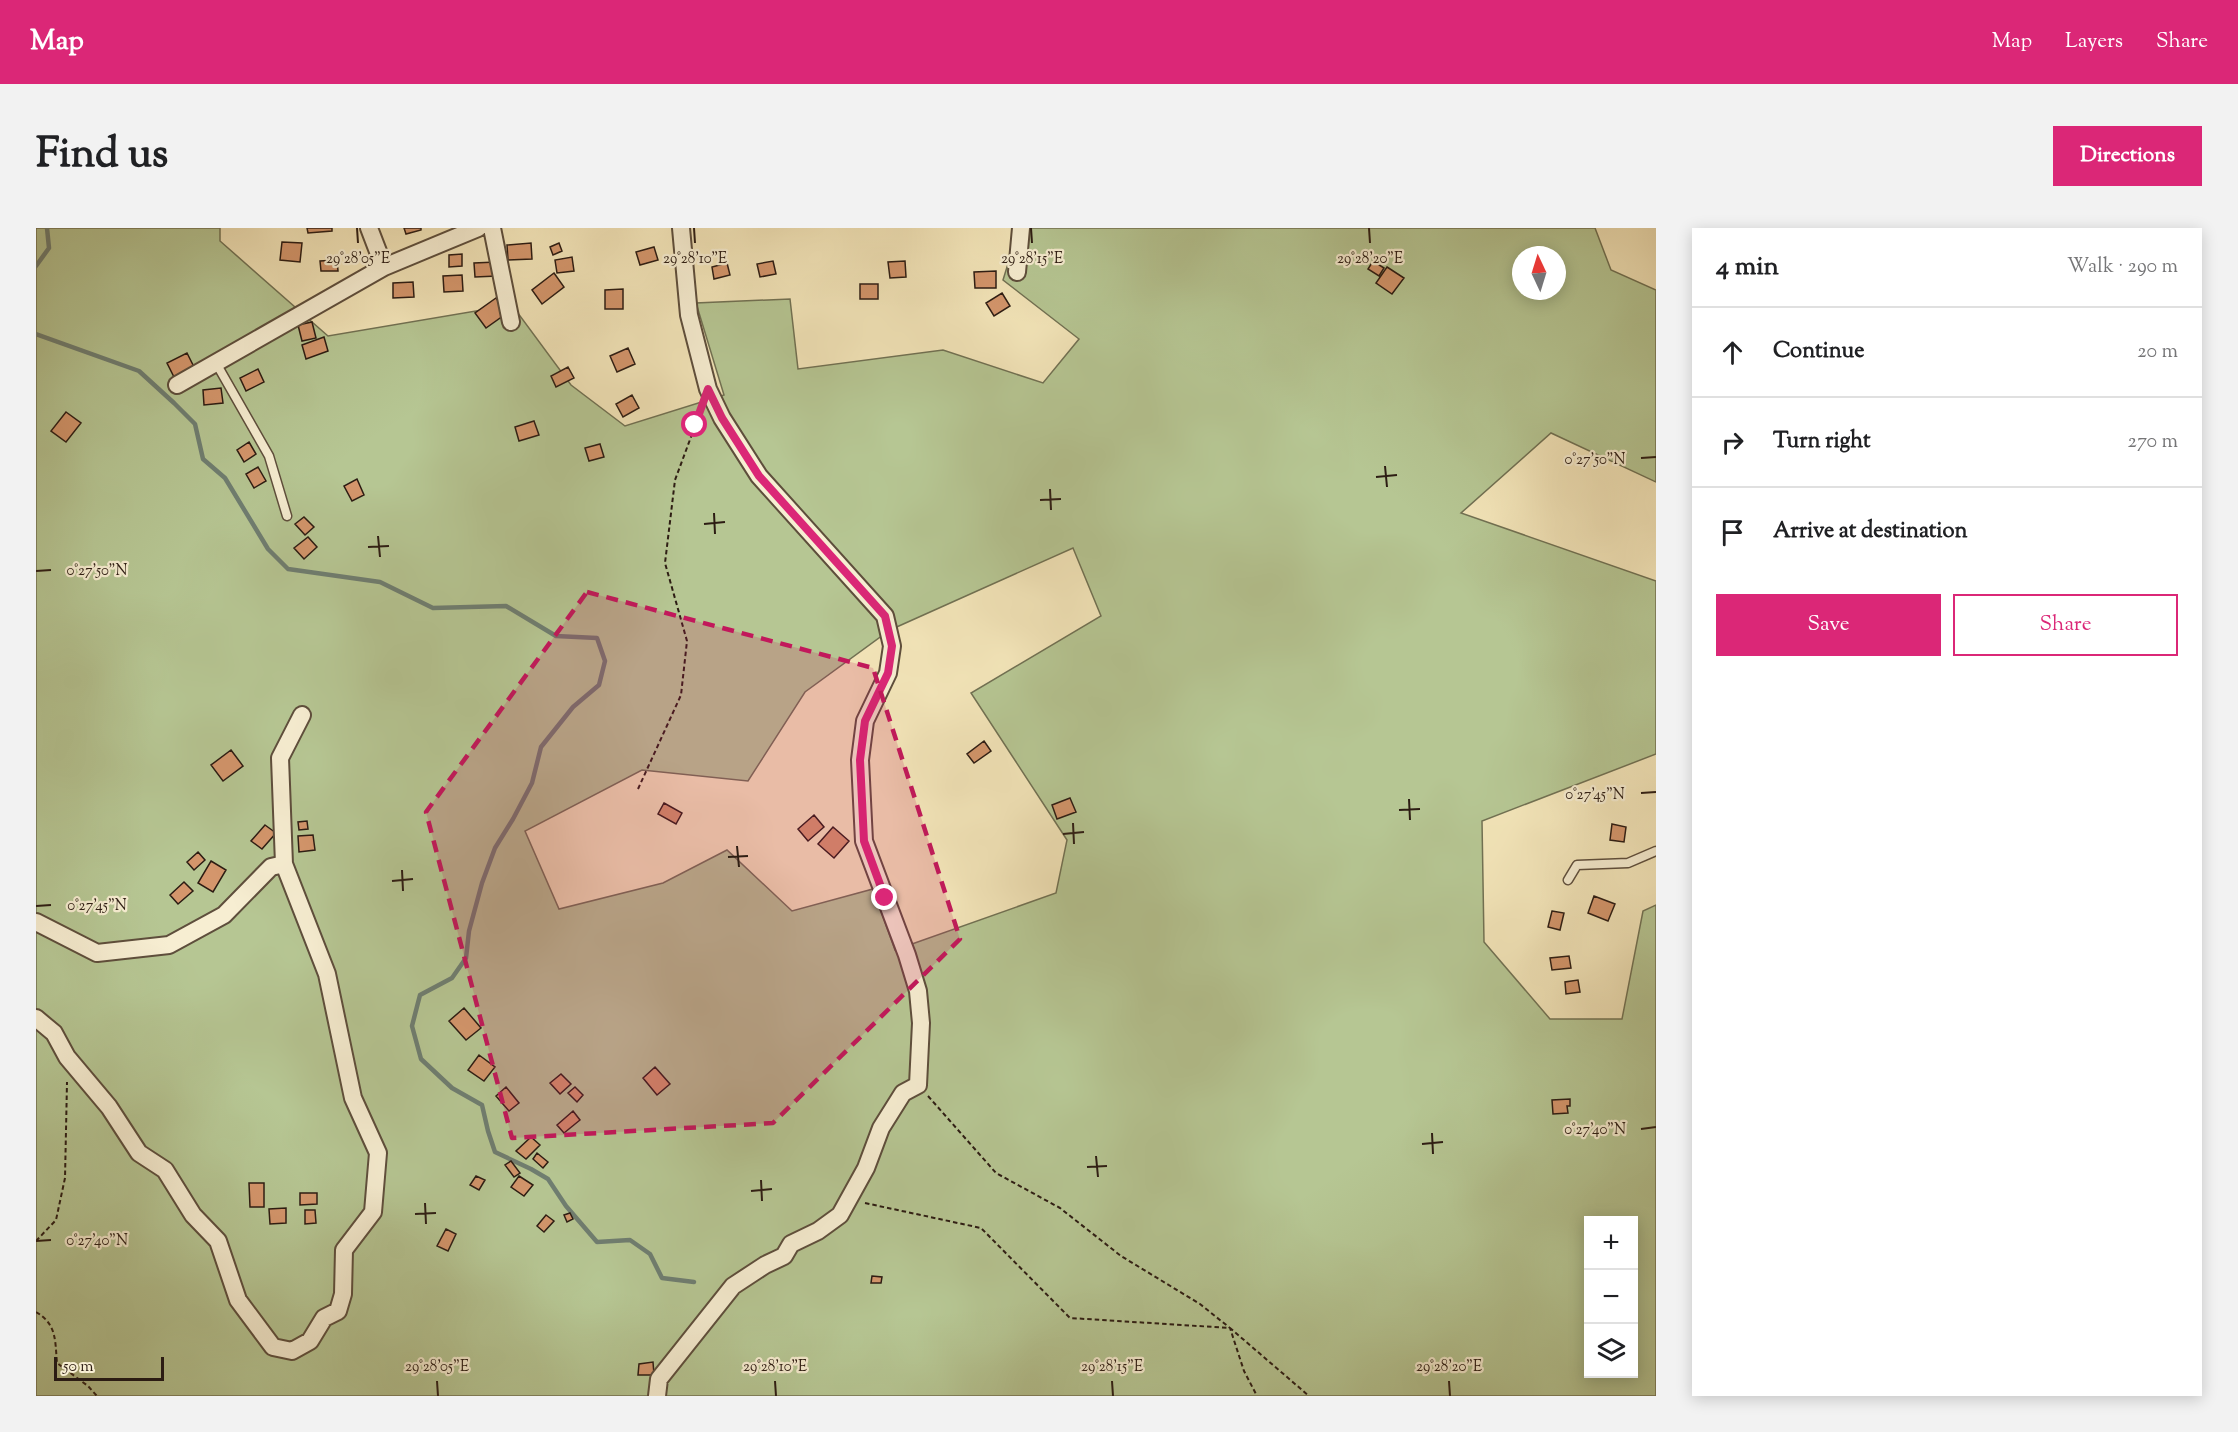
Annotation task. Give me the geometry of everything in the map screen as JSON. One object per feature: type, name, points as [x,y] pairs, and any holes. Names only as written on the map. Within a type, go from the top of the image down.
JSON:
[{"type":"street","points":[[369,228],[384,267]]},
{"type":"street","points":[[177,385],[384,267],[478,228]]},
{"type":"street","points":[[492,228],[511,322]]},
{"type":"street","points":[[657,1396],[659,1379],[733,1286],[771,1261],[784,1256],[791,1244],[818,1231],[840,1215],[866,1168],[881,1128],[903,1093],[918,1085],[921,1023],[918,991],[908,954],[864,841],[860,760],[865,721],[888,673],[892,646],[885,616],[759,476],[722,418],[708,389],[689,315],[681,228]]},
{"type":"street","points":[[1017,272],[1021,228]]},
{"type":"street","points":[[36,1018],[54,1033],[67,1057],[109,1107],[139,1153],[165,1170],[193,1215],[218,1241],[238,1300],[273,1347],[292,1351],[310,1341],[324,1318],[338,1311],[343,1294],[344,1250],[373,1212],[378,1153],[353,1098],[327,974],[284,864],[280,758],[302,715]]},
{"type":"street","points":[[36,922],[97,952],[169,945],[224,915],[272,867],[284,864]]},
{"type":"lane","points":[[216,363],[268,456],[286,516]]},
{"type":"lane","points":[[1568,880],[1577,866],[1628,863],[1656,851]]},
{"type":"path","points":[[638,789],[681,695],[687,641],[665,563],[675,480],[708,389]]},
{"type":"path","points":[[36,1241],[56,1220],[65,1178],[67,1057]]},
{"type":"path","points":[[918,1085],[996,1173],[1059,1208],[1121,1256],[1200,1304],[1310,1396]]},
{"type":"path","points":[[848,1199],[981,1228],[1070,1318],[1230,1328]]},
{"type":"path","points":[[36,1312],[45,1317],[53,1329],[57,1363],[88,1386],[97,1396]]},
{"type":"path","points":[[1230,1328],[1244,1371],[1257,1396]]},
{"type":"highlighted area","points":[[587,592],[873,668],[960,939],[773,1123],[512,1138],[426,812]]},
{"type":"green space","points":[[36,228],[220,228],[220,241],[328,336],[512,305],[571,385],[625,426],[724,395],[696,303],[790,299],[798,369],[943,350],[1043,383],[1079,339],[1003,280],[1019,228],[1595,228],[1611,270],[1656,290],[1656,482],[1551,433],[1461,513],[1656,581],[1656,754],[1482,821],[1484,942],[1550,1019],[1622,1019],[1643,911],[1656,905],[1656,1396],[36,1396]],"holes":[[[1073,548],[1101,616],[971,693],[1067,840],[1056,893],[895,950],[873,889],[792,911],[727,850],[663,883],[559,909],[525,831],[642,770],[748,781],[805,692],[890,630]]]},
{"type":"building","points":[[307,228],[332,228],[332,231],[308,233]]},
{"type":"building","points":[[404,228],[421,228],[421,230],[406,234]]},
{"type":"building","points":[[282,242],[302,243],[300,262],[280,260]]},
{"type":"building","points":[[531,243],[532,259],[508,260],[507,245]]},
{"type":"building","points":[[559,243],[562,251],[553,255],[550,247]]},
{"type":"building","points":[[654,247],[658,260],[640,265],[636,252]]},
{"type":"building","points":[[462,254],[462,266],[449,267],[449,255]]},
{"type":"building","points":[[572,257],[574,271],[557,273],[555,260]]},
{"type":"building","points":[[337,260],[338,271],[321,271],[320,261]]},
{"type":"building","points":[[773,261],[776,274],[760,277],[757,264]]},
{"type":"building","points":[[905,261],[906,277],[890,278],[888,262]]},
{"type":"building","points":[[1373,261],[1384,268],[1379,276],[1368,269]]},
{"type":"building","points":[[496,262],[497,276],[475,277],[474,263]]},
{"type":"building","points":[[727,263],[730,275],[714,279],[712,267]]},
{"type":"building","points":[[1387,267],[1404,278],[1392,294],[1376,283]]},
{"type":"building","points":[[996,271],[996,288],[975,288],[974,272]]},
{"type":"building","points":[[554,273],[564,287],[542,304],[532,290]]},
{"type":"building","points":[[462,275],[463,291],[444,292],[443,276]]},
{"type":"building","points":[[413,282],[414,297],[393,298],[393,283]]},
{"type":"building","points":[[860,284],[878,284],[878,299],[860,299]]},
{"type":"building","points":[[623,289],[623,309],[605,309],[605,290]]},
{"type":"building","points":[[1002,293],[1010,306],[994,316],[986,303]]},
{"type":"building","points":[[496,298],[507,313],[486,328],[475,313]]},
{"type":"building","points":[[312,322],[316,338],[302,341],[298,325]]},
{"type":"building","points":[[324,337],[328,351],[306,359],[302,345]]},
{"type":"building","points":[[628,348],[635,364],[617,372],[610,356]]},
{"type":"building","points":[[187,353],[194,367],[174,377],[167,363]]},
{"type":"building","points":[[568,367],[574,378],[556,387],[551,376]]},
{"type":"building","points":[[258,369],[264,382],[246,391],[240,378]]},
{"type":"building","points":[[221,388],[223,403],[204,405],[203,390]]},
{"type":"building","points":[[632,395],[639,408],[623,417],[616,404]]},
{"type":"building","points":[[66,412],[81,423],[66,442],[51,431]]},
{"type":"building","points":[[534,421],[539,435],[519,441],[515,427]]},
{"type":"building","points":[[249,442],[256,454],[244,462],[237,450]]},
{"type":"building","points":[[600,444],[604,457],[589,461],[585,448]]},
{"type":"building","points":[[258,467],[266,481],[254,488],[246,474]]},
{"type":"building","points":[[357,479],[364,495],[352,501],[344,486]]},
{"type":"building","points":[[304,517],[314,527],[305,535],[295,524]]},
{"type":"building","points":[[308,537],[317,547],[304,559],[294,548]]},
{"type":"building","points":[[984,741],[991,751],[974,763],[967,754]]},
{"type":"building","points":[[231,750],[243,766],[223,781],[211,765]]},
{"type":"building","points":[[1070,798],[1076,812],[1057,819],[1052,805]]},
{"type":"building","points":[[664,803],[682,813],[676,824],[658,814]]},
{"type":"building","points":[[814,815],[824,827],[808,841],[798,829]]},
{"type":"building","points":[[307,821],[308,829],[299,830],[298,822]]},
{"type":"building","points":[[1612,824],[1626,827],[1624,842],[1610,840]]},
{"type":"building","points":[[265,825],[276,833],[262,849],[251,841]]},
{"type":"building","points":[[833,827],[849,841],[834,858],[818,844]]},
{"type":"building","points":[[313,835],[315,850],[299,852],[298,836]]},
{"type":"building","points":[[198,852],[205,860],[194,870],[187,862]]},
{"type":"building","points":[[211,861],[226,870],[213,892],[198,883]]},
{"type":"building","points":[[184,882],[193,891],[178,904],[170,895]]},
{"type":"building","points":[[1594,896],[1615,904],[1608,921],[1588,913]]},
{"type":"building","points":[[1552,911],[1564,913],[1560,930],[1548,927]]},
{"type":"building","points":[[1569,956],[1571,968],[1552,970],[1550,958]]},
{"type":"building","points":[[1578,980],[1580,992],[1566,994],[1565,982]]},
{"type":"building","points":[[464,1008],[481,1028],[466,1040],[449,1021]]},
{"type":"building","points":[[479,1055],[495,1067],[484,1081],[468,1070]]},
{"type":"building","points":[[655,1067],[670,1084],[657,1095],[643,1078]]},
{"type":"building","points":[[561,1074],[571,1084],[560,1094],[550,1083]]},
{"type":"building","points":[[506,1087],[519,1103],[509,1111],[496,1096]]},
{"type":"building","points":[[575,1087],[583,1095],[577,1102],[568,1093]]},
{"type":"building","points":[[1570,1099],[1570,1106],[1567,1106],[1568,1113],[1553,1114],[1552,1100]]},
{"type":"building","points":[[573,1111],[580,1120],[564,1133],[557,1125]]},
{"type":"building","points":[[531,1137],[540,1145],[526,1159],[516,1151]]},
{"type":"building","points":[[537,1153],[548,1162],[543,1168],[533,1159]]},
{"type":"building","points":[[511,1161],[520,1173],[514,1177],[505,1165]]},
{"type":"building","points":[[476,1176],[485,1180],[479,1190],[470,1185]]},
{"type":"building","points":[[519,1176],[533,1185],[524,1196],[511,1187]]},
{"type":"building","points":[[249,1183],[264,1183],[264,1207],[250,1207]]},
{"type":"building","points":[[300,1193],[317,1193],[317,1204],[300,1205]]},
{"type":"building","points":[[286,1208],[286,1223],[270,1224],[269,1209]]},
{"type":"building","points":[[305,1210],[315,1210],[316,1223],[305,1224]]},
{"type":"building","points":[[570,1213],[573,1219],[567,1222],[564,1215]]},
{"type":"building","points":[[546,1215],[554,1221],[544,1232],[537,1226]]},
{"type":"building","points":[[446,1229],[456,1234],[448,1251],[437,1246]]},
{"type":"building","points":[[872,1276],[882,1277],[881,1283],[871,1283]]},
{"type":"building","points":[[653,1362],[654,1375],[638,1375],[639,1364]]},
{"type":"waterway","points":[[36,266],[49,248],[47,228]]},
{"type":"waterway","points":[[36,334],[139,371],[174,403],[195,424],[203,459],[225,478],[268,549],[288,569],[380,582],[433,608],[506,606],[556,636],[597,638],[605,661],[599,685],[573,707],[541,747],[532,783],[495,848],[482,883],[469,931],[466,958],[452,978],[420,995],[412,1026],[421,1059],[452,1088],[482,1105],[495,1152],[548,1179],[566,1206],[597,1242],[630,1240],[650,1254],[662,1278],[694,1282]]},
{"type":"route","points":[[695,425],[708,389],[722,418],[759,476],[885,616],[892,646],[888,673],[865,721],[860,760],[864,841],[885,898]]}]
